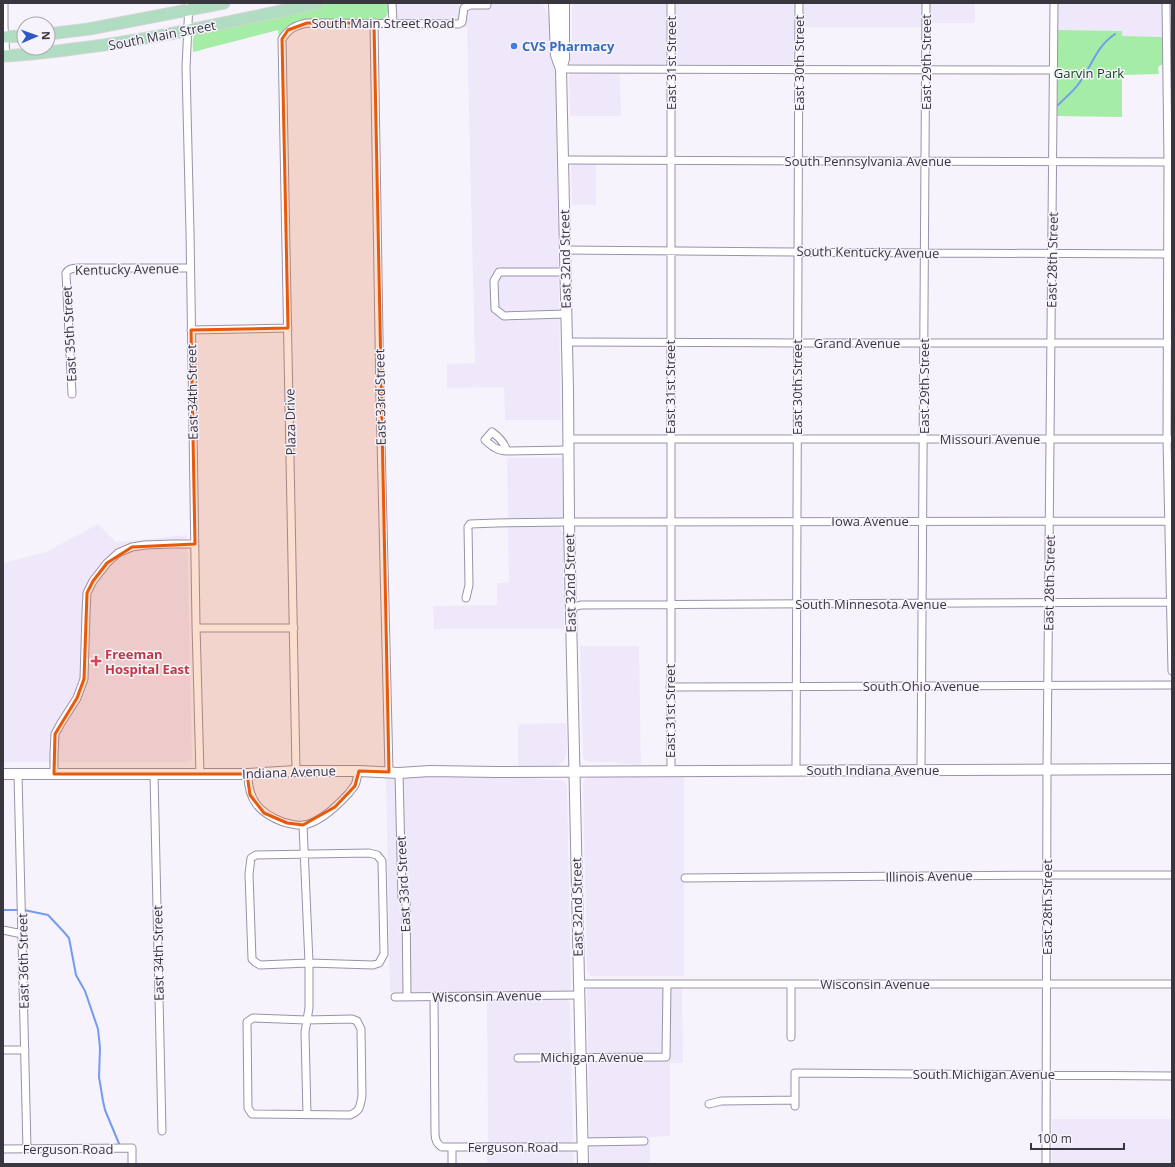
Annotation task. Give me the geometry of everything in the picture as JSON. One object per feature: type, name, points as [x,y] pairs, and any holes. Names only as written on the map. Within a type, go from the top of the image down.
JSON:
[{"type":"main road","name":"South Main Street","points":[[56,33],[89,29],[189,7],[224,3]]},
{"type":"main road","name":"South Main Street","points":[[4,56],[97,46],[188,31],[318,3]]},
{"type":"main road","points":[[546,3],[554,23]]},
{"type":"main road","points":[[554,3],[556,55],[561,69]]},
{"type":"main road","points":[[564,8],[570,3]]},
{"type":"main road","name":"East 32nd Street","points":[[564,8],[564,59],[561,69],[566,272],[569,522],[578,984],[583,1164]]},
{"type":"main road","points":[[4,38],[16,37]]},
{"type":"main road","name":"South Indiana Avenue","points":[[574,772],[1172,769]]},
{"type":"main road","name":"Indiana Avenue","points":[[3,774],[248,774],[296,771],[359,770],[389,772],[574,772]]},
{"type":"street","points":[[4,3],[4,56]]},
{"type":"street","points":[[392,3],[393,23]]},
{"type":"street","name":"East 31st Street","points":[[670,771],[671,3]]},
{"type":"street","name":"East 30th Street","points":[[796,770],[799,3]]},
{"type":"street","name":"East 29th Street","points":[[921,770],[926,3]]},
{"type":"street","name":"East 28th Street","points":[[1046,1164],[1047,769],[1054,3]]},
{"type":"street","points":[[1166,3],[1170,71],[1170,521],[1172,671]]},
{"type":"street","name":"South Main Street Road","points":[[283,73],[282,39],[288,30],[307,22],[459,24],[462,22],[464,8],[470,5],[487,5]]},
{"type":"street","name":"East 34th Street","points":[[189,7],[186,68],[200,774]]},
{"type":"street","name":"East 33rd Street","points":[[374,23],[380,398],[389,772]]},
{"type":"street","points":[[561,69],[1054,70]]},
{"type":"street","name":"Plaza Drive","points":[[283,73],[296,771]]},
{"type":"street","name":"South Pennsylvania Avenue","points":[[563,160],[1170,162]]},
{"type":"street","name":"South Kentucky Avenue","points":[[565,250],[670,252],[1170,254]]},
{"type":"street","name":"Kentucky Avenue","points":[[66,273],[68,270],[75,268],[190,268]]},
{"type":"street","points":[[566,272],[499,272],[494,281],[495,309],[504,316],[566,314]]},
{"type":"street","name":"East 35th Street","points":[[66,273],[72,394]]},
{"type":"street","points":[[191,330],[288,328]]},
{"type":"street","name":"Grand Avenue","points":[[566,342],[924,344],[1170,343]]},
{"type":"street","name":"Missouri Avenue","points":[[568,439],[1170,439]]},
{"type":"street","points":[[507,451],[568,450]]},
{"type":"street","name":"Iowa Avenue","points":[[466,598],[469,585],[468,527],[470,524],[670,521],[1170,521]]},
{"type":"street","points":[[54,774],[55,734],[77,698],[84,679],[86,613],[88,593],[93,581],[107,563],[124,550],[132,547],[145,545],[195,544]]},
{"type":"street","name":"South Minnesota Avenue","points":[[571,608],[581,604],[1172,602]]},
{"type":"street","points":[[196,628],[294,628]]},
{"type":"street","name":"South Ohio Avenue","points":[[670,687],[1172,685]]},
{"type":"street","points":[[248,774],[250,795],[264,813],[287,823],[303,825],[327,814],[335,807],[355,786],[359,770]]},
{"type":"street","name":"East 33rd Street","points":[[399,772],[402,898],[406,901],[407,996]]},
{"type":"street","name":"East 36th Street","points":[[18,774],[27,1149]]},
{"type":"street","name":"East 34th Street","points":[[154,774],[162,1131]]},
{"type":"street","points":[[303,825],[308,963],[308,1008],[305,1032],[307,1115]]},
{"type":"street","points":[[369,853],[377,855],[382,861],[384,954],[379,963],[373,965],[308,963],[260,965],[252,959],[249,874],[251,858],[256,855],[369,853]]},
{"type":"street","name":"Illinois Avenue","points":[[685,878],[1172,875]]},
{"type":"street","points":[[3,930],[22,934]]},
{"type":"street","name":"Wisconsin Avenue","points":[[578,984],[1172,984]]},
{"type":"street","name":"Michigan Avenue","points":[[518,1058],[666,1057],[667,984]]},
{"type":"street","points":[[791,984],[791,1036]]},
{"type":"street","name":"Wisconsin Avenue","points":[[395,997],[579,995]]},
{"type":"street","name":"Ferguson Road","points":[[434,996],[435,1136],[437,1143],[442,1147],[644,1141]]},
{"type":"street","points":[[253,1018],[306,1020],[352,1019],[357,1021],[361,1029],[362,1096],[360,1106],[356,1112],[350,1115],[307,1115],[252,1114],[248,1108],[247,1022],[253,1018]]},
{"type":"street","points":[[3,1050],[25,1050]]},
{"type":"street","name":"South Michigan Avenue","points":[[709,1104],[721,1101],[795,1103],[796,1073],[1172,1076]]},
{"type":"street","points":[[452,1147],[452,1164]]},
{"type":"street","name":"Ferguson Road","points":[[3,1149],[132,1148],[132,1164]]},
{"type":"highlighted area","points":[[307,23],[374,23],[389,772],[359,771],[355,786],[335,807],[303,825],[287,823],[264,813],[250,795],[247,774],[54,774],[55,734],[77,698],[84,679],[87,593],[93,581],[107,563],[132,547],[195,544],[191,330],[288,328],[282,39],[288,30]]},
{"type":"shaded area","points":[[395,3],[542,3],[547,12],[553,39],[555,77],[561,420],[505,420],[504,387],[447,388],[447,364],[475,363],[467,28],[397,27]]},
{"type":"shaded area","points":[[573,3],[666,3],[666,63],[663,65],[571,64],[569,61],[572,40]]},
{"type":"shaded area","points":[[675,3],[795,3],[793,64],[676,64]]},
{"type":"shaded area","points":[[802,3],[922,3],[922,27],[802,27]]},
{"type":"shaded area","points":[[930,3],[975,3],[975,23],[930,23]]},
{"type":"shaded area","points":[[1058,3],[1164,3],[1163,37],[1122,36],[1122,31],[1058,30]]},
{"type":"shaded area","points":[[573,73],[620,73],[621,116],[570,116],[569,77]]},
{"type":"shaded area","points":[[596,164],[596,205],[572,205],[571,168],[572,165]]},
{"type":"shaded area","points":[[507,458],[562,458],[563,517],[561,520],[508,521]]},
{"type":"shaded area","name":"Freeman Hospital East","points":[[98,524],[116,542],[187,535],[192,760],[188,762],[3,762],[3,563],[46,552]]},
{"type":"shaded area","points":[[558,526],[563,533],[564,629],[434,629],[433,606],[497,605],[497,583],[509,582],[508,527]]},
{"type":"shaded area","points":[[580,646],[639,646],[641,765],[611,762],[590,762],[583,758]]},
{"type":"shaded area","points":[[566,723],[567,750],[565,759],[562,763],[557,766],[518,767],[518,724]]},
{"type":"shaded area","points":[[386,776],[522,776],[561,780],[565,782],[567,787],[570,990],[390,992]]},
{"type":"shaded area","points":[[593,776],[684,776],[684,976],[591,976],[587,971],[583,784],[585,779]]},
{"type":"shaded area","points":[[591,987],[682,988],[683,1063],[670,1063],[670,1136],[650,1137],[650,1164],[590,1164],[587,991]]},
{"type":"shaded area","points":[[566,999],[570,1003],[573,1141],[569,1144],[488,1144],[487,1000]]},
{"type":"shaded area","points":[[1049,1119],[1172,1119],[1172,1162],[1171,1164],[1052,1164],[1052,1122]]},
{"type":"shaded area","points":[[487,1149],[568,1150],[572,1152],[574,1164],[487,1164]]},
{"type":"green space","points":[[331,3],[388,3],[388,13],[384,19],[381,20],[333,19],[296,23],[288,27],[279,39],[278,30],[193,52],[194,37],[196,32],[199,30]]},
{"type":"green space","name":"Garvin Park","points":[[1058,30],[1122,31],[1122,36],[1163,37],[1163,64],[1158,67],[1159,74],[1122,75],[1122,117],[1057,116]]},
{"type":"waterway","points":[[1058,105],[1078,85],[1099,50],[1115,34]]},
{"type":"waterway","points":[[3,910],[24,910],[48,915],[69,938],[76,975],[85,991],[98,1029],[100,1048],[99,1077],[103,1101],[105,1110],[120,1146]]},
{"type":"place","name":"CVS Pharmacy","points":[[514,46]]},
{"type":"place","name":"Freeman Hospital East","points":[[96,661]]}]
